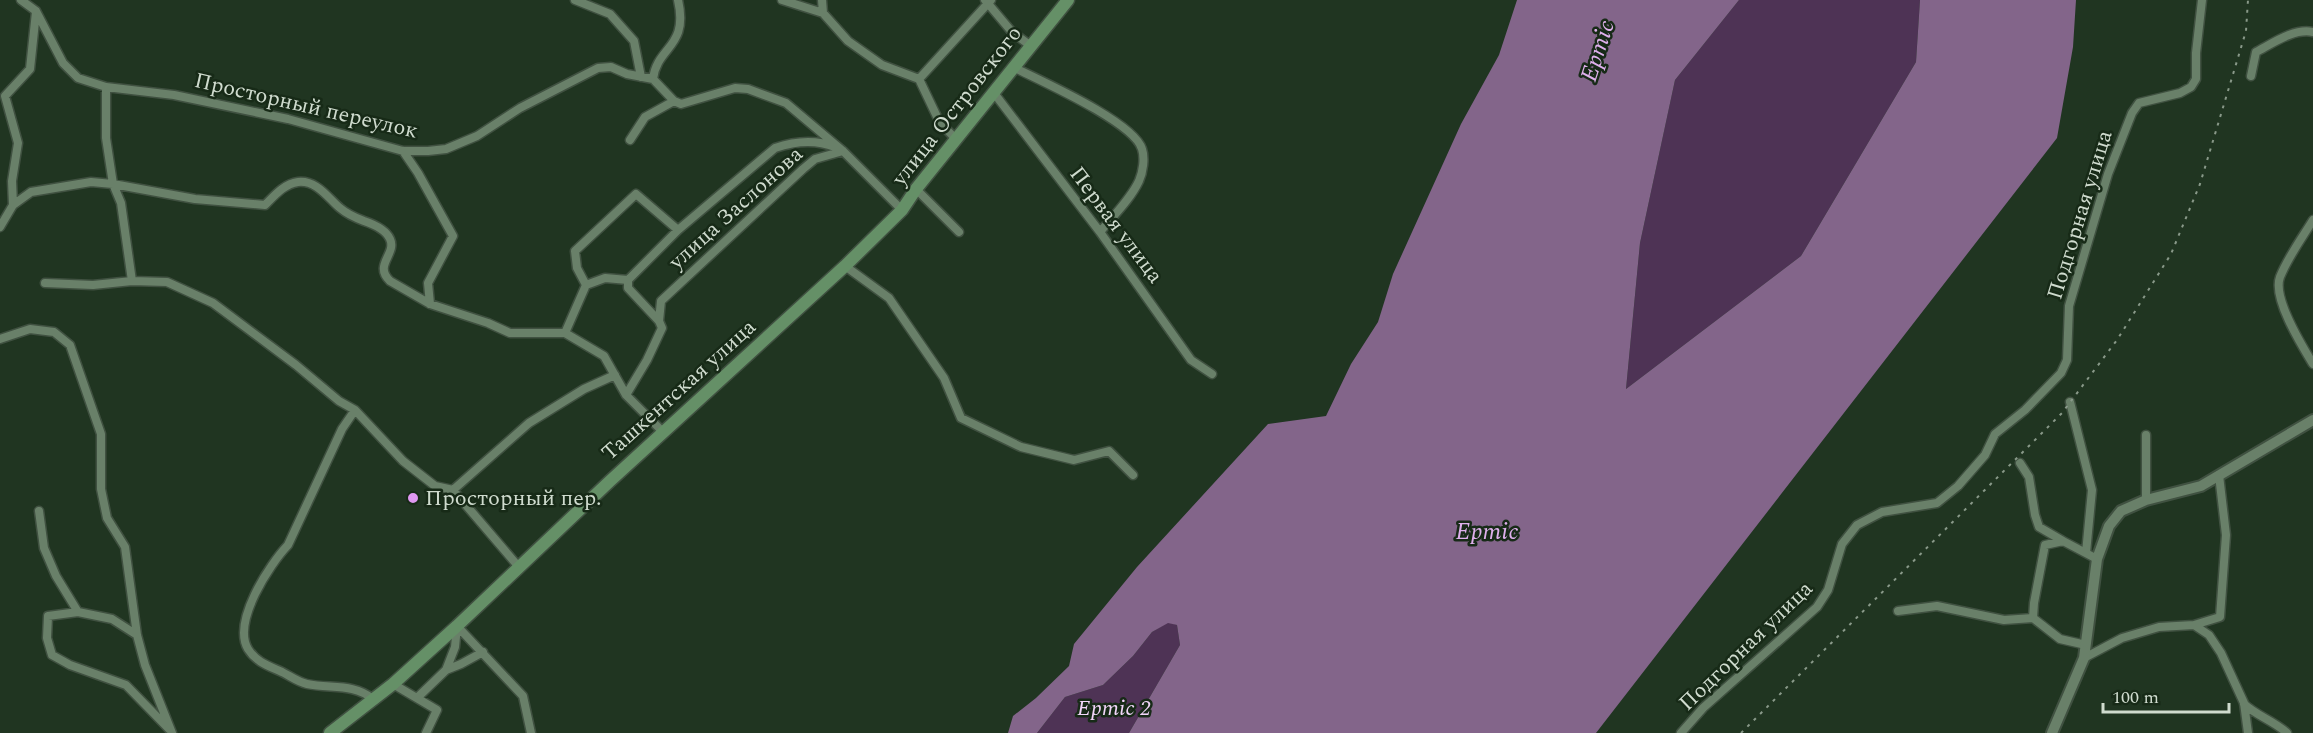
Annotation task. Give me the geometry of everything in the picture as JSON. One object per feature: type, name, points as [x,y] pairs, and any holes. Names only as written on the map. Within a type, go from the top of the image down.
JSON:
[{"type":"main road","name":"улица Островского","points":[[902,210],[916,189],[1068,0]]},
{"type":"main road","name":"Ташкентская улица","points":[[330,733],[393,684],[457,626],[518,566],[845,266],[902,210]]},
{"type":"street","name":"Просторный переулок","points":[[21,0],[36,11],[63,63],[78,78],[106,87],[174,95],[288,119],[403,151],[446,148],[477,136],[520,108],[598,68],[610,67],[652,79]]},
{"type":"street","points":[[575,0],[610,14],[634,41],[641,77]]},
{"type":"street","points":[[678,0],[681,27],[676,39],[654,70],[652,79],[674,101],[681,104],[726,90],[748,89],[786,103],[843,151],[902,210]]},
{"type":"street","points":[[782,0],[823,14],[849,41],[882,65],[919,79],[940,123],[956,140]]},
{"type":"street","points":[[822,0],[823,14]]},
{"type":"street","name":"Подгорная улица","points":[[1681,733],[1703,708],[1817,607],[1828,590],[1842,544],[1857,525],[1882,512],[1937,503],[1958,486],[1985,455],[1995,434],[2025,410],[2061,373],[2067,360],[2069,306],[2109,174],[2124,133],[2139,103],[2180,93],[2191,87],[2196,79],[2196,53],[2202,0]]},
{"type":"street","points":[[919,79],[988,1],[1012,32],[1031,46]]},
{"type":"street","points":[[13,206],[12,181],[18,143],[5,96],[30,69],[36,11]]},
{"type":"street","points":[[2251,75],[2256,52],[2303,30],[2313,32]]},
{"type":"street","points":[[1015,68],[1094,108],[1127,130],[1142,147],[1143,165],[1139,180],[1100,232]]},
{"type":"street","points":[[106,87],[106,138],[112,184],[121,203],[132,280]]},
{"type":"street","name":"Первая улица","points":[[994,93],[1100,232],[1191,360],[1212,374]]},
{"type":"street","points":[[630,140],[645,117],[674,101]]},
{"type":"street","name":"улица Заслонова","points":[[628,280],[678,230],[775,148],[791,142],[807,142],[825,143],[843,151]]},
{"type":"street","points":[[403,151],[453,236],[428,283],[430,304]]},
{"type":"street","name":"улица Заслонова","points":[[626,395],[659,337],[662,328],[659,321],[661,301],[815,159],[843,151]]},
{"type":"street","points":[[0,227],[13,206],[31,192],[91,182],[195,198],[265,205],[282,188],[300,182],[312,184],[322,190],[341,209],[373,224],[390,237],[392,245],[383,266],[386,277],[430,304],[488,323],[510,333],[565,333],[604,356],[626,395],[664,433]]},
{"type":"street","points":[[916,189],[959,232]]},
{"type":"street","points":[[586,285],[577,268],[575,251],[636,194],[678,230]]},
{"type":"street","points":[[2313,220],[2279,279],[2279,294],[2290,326],[2313,364]]},
{"type":"street","points":[[845,266],[890,298],[944,378],[961,418],[1021,447],[1074,460],[1109,451],[1133,475]]},
{"type":"street","points":[[565,333],[586,285],[605,278],[628,280],[628,288],[659,321]]},
{"type":"street","points":[[45,283],[93,285],[132,280],[167,282],[213,303],[296,365],[339,401],[355,410],[403,461],[435,486],[453,490],[518,566]]},
{"type":"street","points":[[0,339],[30,329],[54,332],[70,345],[101,434],[101,489],[106,519],[125,547],[137,635],[145,665],[171,732]]},
{"type":"street","points":[[453,490],[529,423],[584,389],[615,375]]},
{"type":"street","points":[[2070,402],[2092,490],[2086,553]]},
{"type":"street","points":[[355,410],[342,429],[288,545],[279,554],[263,580],[250,607],[244,633],[247,647],[257,660],[305,684],[363,690],[374,699]]},
{"type":"street","points":[[2052,733],[2084,658],[2097,560],[2109,526],[2121,511],[2146,500],[2201,486],[2313,420]]},
{"type":"street","points":[[2146,435],[2146,500]]},
{"type":"street","points":[[2020,463],[2029,477],[2039,527],[2097,560]]},
{"type":"street","points":[[2084,658],[2122,638],[2159,627],[2194,625],[2220,617],[2226,535],[2219,475]]},
{"type":"street","points":[[39,511],[44,548],[56,576],[78,612]]},
{"type":"street","points":[[2033,618],[2045,545],[2063,541]]},
{"type":"street","points":[[1899,611],[1937,606],[2004,620],[2033,618],[2060,639],[2086,645]]},
{"type":"street","points":[[137,635],[112,619],[78,612],[48,616],[47,638],[52,655],[70,665],[126,685],[171,732]]},
{"type":"street","points":[[2194,625],[2209,635],[2221,653],[2244,703],[2248,733]]},
{"type":"street","points":[[457,626],[524,696],[531,733]]},
{"type":"street","points":[[446,670],[455,647],[457,626]]},
{"type":"street","points":[[418,697],[446,670],[483,652]]},
{"type":"street","points":[[393,684],[437,710],[426,733]]},
{"type":"street","points":[[2244,703],[2254,713],[2287,733]]},
{"type":"green space","points":[[1739,0],[1920,0],[1916,62],[1801,256],[1626,389],[1640,243],[1675,80]]},
{"type":"green space","name":"Ертіс 2","points":[[1168,622],[1177,625],[1180,645],[1129,733],[1037,733],[1065,697],[1103,685],[1133,656],[1152,632]]},
{"type":"water","name":"Ертіс","points":[[1517,0],[1739,0],[1675,80],[1640,243],[1626,389],[1801,256],[1916,62],[1920,0],[2076,0],[2073,47],[2057,138],[1596,733],[1129,733],[1180,645],[1177,625],[1168,623],[1152,632],[1133,656],[1103,685],[1065,697],[1037,733],[1008,733],[1013,716],[1036,698],[1069,666],[1074,644],[1137,567],[1268,424],[1326,416],[1351,364],[1378,322],[1393,274],[1461,124],[1499,55]]},
{"type":"railway","points":[[1741,733],[2062,413],[2117,340],[2171,254],[2200,184],[2246,31],[2248,0]]},
{"type":"place","name":"Просторный пер.","points":[[413,498]]}]
